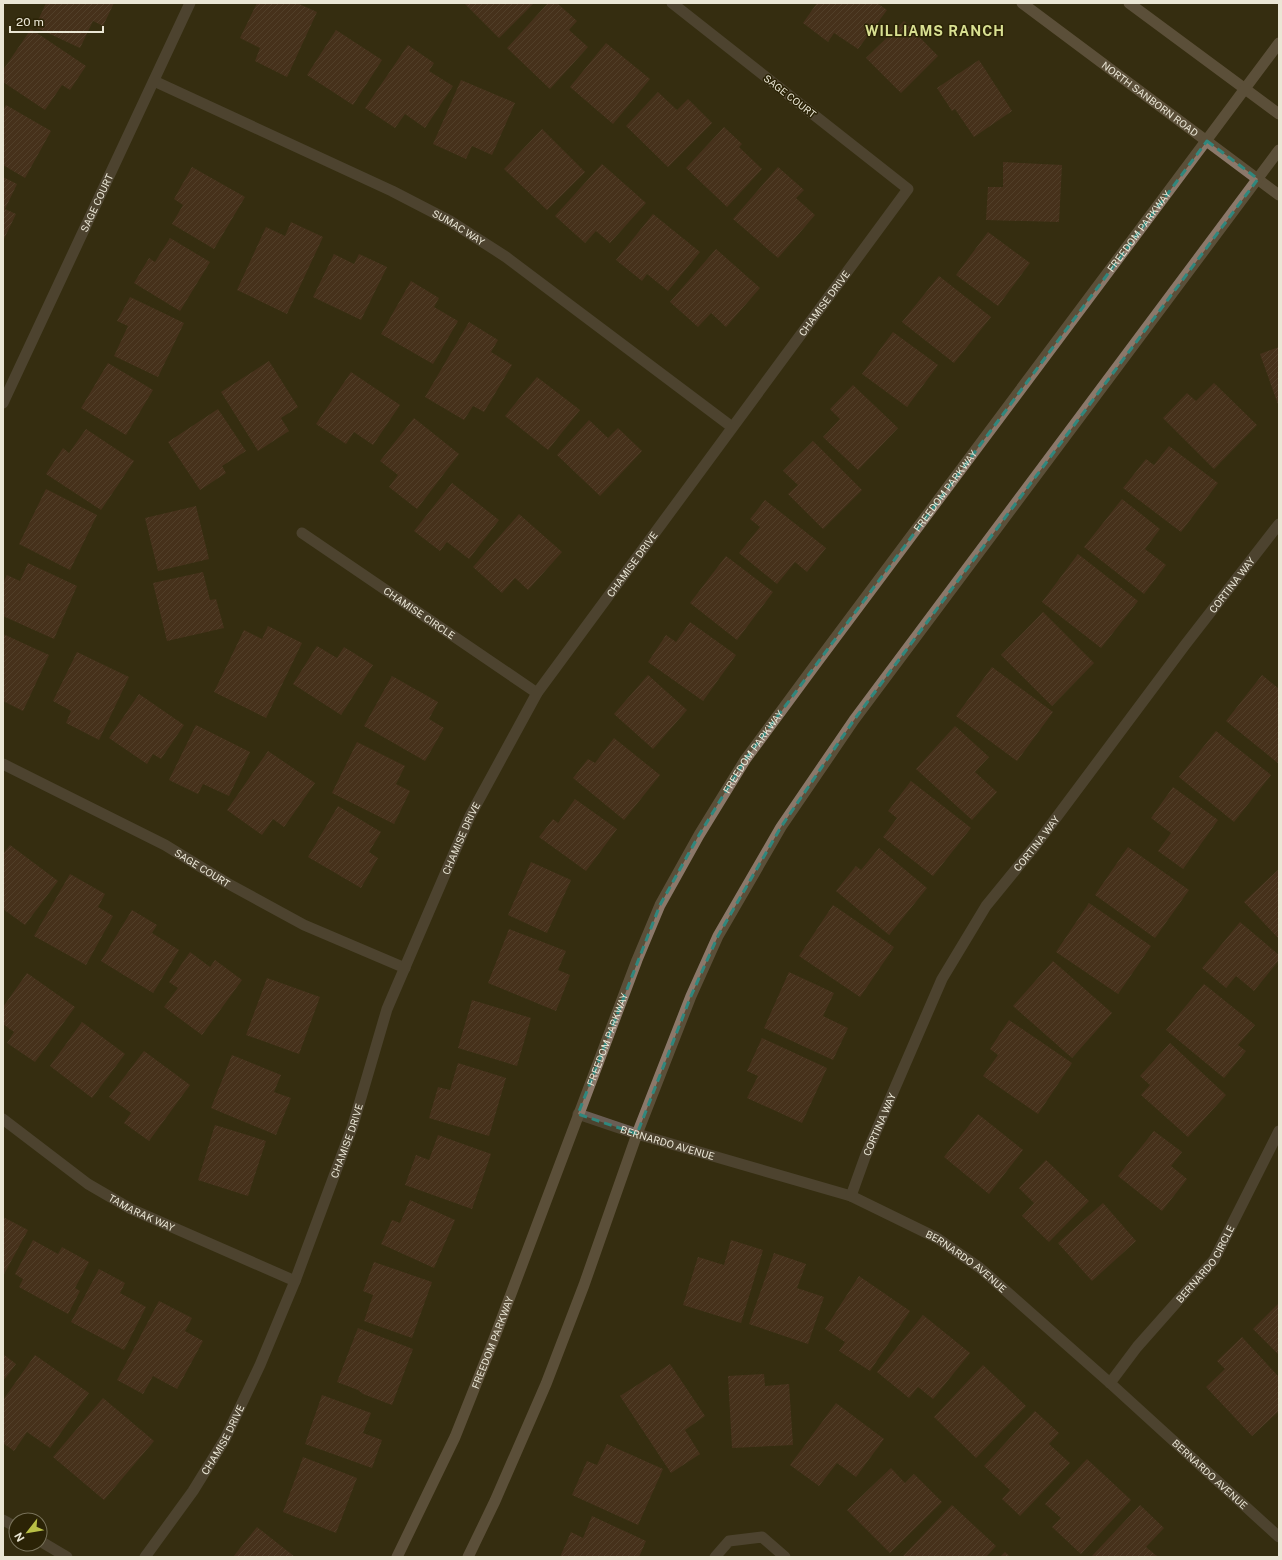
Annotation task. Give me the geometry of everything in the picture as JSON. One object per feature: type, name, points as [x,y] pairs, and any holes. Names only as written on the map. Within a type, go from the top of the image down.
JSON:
[{"type":"main road","name":"NORTH SANBORN ROAD","points":[[1022,3],[1279,195]]},
{"type":"main road","points":[[1129,3],[1279,114]]},
{"type":"main road","name":"FREEDOM PARKWAY","points":[[397,1557],[455,1437],[494,1339],[637,960],[660,905],[698,835],[746,760],[815,665],[1279,43]]},
{"type":"main road","points":[[468,1557],[496,1501],[546,1384],[584,1285],[637,1134],[691,996],[718,936],[781,827],[854,720],[1279,150]]},
{"type":"street","name":"SAGE COURT","points":[[4,400],[190,3]]},
{"type":"street","name":"SAGE COURT","points":[[672,3],[908,188]]},
{"type":"street","name":"SUMAC WAY","points":[[154,81],[392,191],[450,221],[506,256],[732,427]]},
{"type":"street","name":"CHAMISE DRIVE","points":[[145,1557],[193,1491],[225,1439],[260,1365],[295,1281],[353,1125],[387,1009],[470,816],[537,693],[908,188]]},
{"type":"street","name":"CORTINA WAY","points":[[850,1196],[942,979],[986,906],[1035,846],[1185,645],[1279,524]]},
{"type":"street","name":"CHAMISE CIRCLE","points":[[302,533],[537,693]]},
{"type":"street","name":"SAGE COURT","points":[[3,764],[165,845],[227,883],[304,924],[404,968]]},
{"type":"street","name":"BERNARDO AVENUE","points":[[578,1114],[637,1134],[850,1196],[937,1238],[980,1268],[1110,1383],[1279,1537]]},
{"type":"street","name":"TAMARAK WAY","points":[[3,1119],[88,1184],[131,1209],[295,1281]]},
{"type":"street","name":"BERNARDO CIRCLE","points":[[1110,1383],[1137,1347],[1214,1260],[1279,1131]]},
{"type":"street","points":[[715,1557],[729,1541],[762,1537],[785,1557]]},
{"type":"street","points":[[48,1546],[67,1557]]},
{"type":"highlighted area","points":[[1207,141],[1258,179],[854,720],[781,827],[718,936],[691,996],[637,1134],[578,1114],[660,905],[699,835],[745,760]]},
{"type":"building","points":[[46,3],[114,3],[103,26],[93,21],[80,48],[35,27]]},
{"type":"building","points":[[257,3],[297,3],[317,12],[287,77],[255,61],[260,48],[240,38]]},
{"type":"building","points":[[464,3],[534,3],[499,38]]},
{"type":"building","points":[[548,3],[557,3],[577,21],[569,30],[588,47],[550,89],[507,48]]},
{"type":"building","points":[[817,3],[877,3],[887,10],[858,49],[834,33],[828,42],[803,23]]},
{"type":"building","points":[[904,21],[938,56],[901,93],[866,58]]},
{"type":"building","points":[[31,29],[86,66],[70,90],[62,85],[45,110],[3,82],[3,70]]},
{"type":"building","points":[[336,30],[382,60],[353,105],[307,75]]},
{"type":"building","points":[[606,43],[650,79],[613,124],[570,87]]},
{"type":"building","points":[[408,45],[434,63],[429,71],[453,86],[425,128],[405,114],[395,128],[365,108]]},
{"type":"building","points":[[979,60],[1012,111],[974,137],[955,109],[952,111],[937,88]]},
{"type":"building","points":[[461,80],[515,103],[492,155],[472,146],[466,159],[433,144]]},
{"type":"building","points":[[658,92],[677,110],[688,99],[712,123],[668,167],[626,126]]},
{"type":"building","points":[[6,105],[51,131],[25,178],[3,165],[3,110]]},
{"type":"building","points":[[724,127],[742,144],[739,147],[762,169],[727,207],[686,168]]},
{"type":"building","points":[[542,129],[585,172],[547,210],[504,169]]},
{"type":"building","points":[[1003,162],[1062,165],[1059,222],[986,220],[988,187],[1003,187]]},
{"type":"building","points":[[602,164],[646,203],[610,243],[596,231],[585,243],[555,216]]},
{"type":"building","points":[[192,167],[245,197],[214,249],[172,224],[183,205],[174,199]]},
{"type":"building","points":[[778,167],[804,190],[796,198],[815,215],[778,258],[733,219]]},
{"type":"building","points":[[3,177],[17,184],[5,209],[16,214],[3,241]]},
{"type":"building","points":[[653,214],[700,252],[668,291],[647,274],[642,281],[616,260]]},
{"type":"building","points":[[291,222],[323,237],[287,314],[237,290],[266,227],[285,236]]},
{"type":"building","points":[[988,232],[1030,263],[998,306],[956,275]]},
{"type":"building","points":[[170,238],[210,262],[180,311],[134,283],[149,258],[155,262]]},
{"type":"building","points":[[716,249],[760,288],[726,327],[711,313],[698,327],[670,302]]},
{"type":"building","points":[[334,254],[354,264],[359,254],[387,267],[361,320],[313,297]]},
{"type":"building","points":[[939,276],[991,317],[954,363],[902,322]]},
{"type":"building","points":[[411,281],[439,298],[434,307],[458,321],[433,364],[381,334]]},
{"type":"building","points":[[130,297],[184,323],[158,377],[114,356],[128,326],[117,321]]},
{"type":"building","points":[[469,322],[498,340],[491,352],[512,365],[484,412],[473,406],[464,420],[425,397]]},
{"type":"building","points":[[893,332],[938,365],[907,407],[862,374]]},
{"type":"building","points":[[1279,347],[1279,407],[1260,354]]},
{"type":"building","points":[[269,361],[298,407],[281,418],[289,431],[258,451],[221,392]]},
{"type":"building","points":[[108,363],[153,390],[126,435],[81,408]]},
{"type":"building","points":[[351,372],[400,405],[373,445],[354,432],[346,444],[316,424]]},
{"type":"building","points":[[537,377],[580,410],[548,450],[505,416]]},
{"type":"building","points":[[1214,383],[1257,425],[1214,469],[1163,418],[1187,393],[1196,401]]},
{"type":"building","points":[[853,385],[898,428],[858,470],[823,437],[840,419],[830,409]]},
{"type":"building","points":[[218,409],[246,451],[222,466],[226,473],[200,490],[168,442]]},
{"type":"building","points":[[414,418],[459,454],[417,509],[389,487],[398,475],[380,461]]},
{"type":"building","points":[[589,420],[608,438],[618,428],[642,451],[600,496],[557,455]]},
{"type":"building","points":[[86,429],[134,461],[101,510],[46,474],[63,448],[69,453]]},
{"type":"building","points":[[813,441],[862,490],[823,529],[788,494],[798,485],[783,471]]},
{"type":"building","points":[[1169,446],[1218,483],[1181,532],[1123,488],[1146,459],[1154,465]]},
{"type":"building","points":[[452,483],[499,520],[469,559],[447,542],[440,551],[414,531]]},
{"type":"building","points":[[46,489],[97,515],[70,570],[19,544]]},
{"type":"building","points":[[1122,499],[1160,529],[1145,549],[1166,565],[1144,594],[1084,547]]},
{"type":"building","points":[[765,500],[826,548],[807,572],[795,562],[777,584],[739,553],[760,527],[750,519]]},
{"type":"building","points":[[196,506],[209,559],[158,571],[145,518]]},
{"type":"building","points":[[519,514],[562,552],[528,590],[515,578],[502,593],[473,567]]},
{"type":"building","points":[[1078,554],[1138,601],[1101,648],[1042,602]]},
{"type":"building","points":[[726,556],[773,592],[737,640],[690,603]]},
{"type":"building","points":[[28,563],[77,586],[54,639],[3,616],[3,583],[7,575],[20,581]]},
{"type":"building","points":[[203,572],[210,600],[216,599],[224,628],[167,641],[153,583]]},
{"type":"building","points":[[1043,612],[1094,663],[1052,706],[1001,655]]},
{"type":"building","points":[[690,622],[736,655],[703,701],[648,662],[666,635],[676,642]]},
{"type":"building","points":[[268,626],[302,643],[266,718],[214,692],[244,630],[262,639]]},
{"type":"building","points":[[3,634],[49,655],[23,711],[3,701]]},
{"type":"building","points":[[317,646],[337,658],[344,647],[373,665],[341,715],[293,684]]},
{"type":"building","points":[[77,652],[129,677],[99,740],[66,723],[71,711],[53,701]]},
{"type":"building","points":[[992,667],[1053,712],[1017,761],[956,716]]},
{"type":"building","points":[[648,675],[687,710],[653,749],[614,714]]},
{"type":"building","points":[[1262,675],[1279,689],[1279,764],[1226,721]]},
{"type":"building","points":[[392,676],[438,702],[429,719],[444,728],[425,761],[364,726]]},
{"type":"building","points":[[139,694],[184,725],[161,759],[153,754],[147,764],[109,738]]},
{"type":"building","points":[[196,725],[250,752],[229,796],[203,784],[198,794],[169,780]]},
{"type":"building","points":[[955,726],[989,757],[975,772],[997,792],[972,820],[916,769]]},
{"type":"building","points":[[1216,731],[1271,775],[1234,822],[1179,777]]},
{"type":"building","points":[[614,738],[660,775],[624,820],[573,778],[588,759],[595,763]]},
{"type":"building","points":[[357,742],[405,766],[396,784],[410,791],[394,824],[332,793]]},
{"type":"building","points":[[268,751],[315,783],[284,827],[273,819],[262,835],[227,810]]},
{"type":"building","points":[[911,781],[971,828],[933,876],[883,837],[897,818],[888,811]]},
{"type":"building","points":[[1173,787],[1218,820],[1183,869],[1158,851],[1171,833],[1151,818]]},
{"type":"building","points":[[575,799],[617,829],[586,871],[539,837],[553,819],[558,823]]},
{"type":"building","points":[[338,806],[381,832],[369,852],[378,858],[361,888],[308,857]]},
{"type":"building","points":[[10,845],[58,881],[25,925],[3,909],[3,854]]},
{"type":"building","points":[[1128,847],[1189,890],[1155,938],[1095,895]]},
{"type":"building","points":[[879,848],[927,888],[889,935],[836,891],[856,866],[861,870]]},
{"type":"building","points":[[531,862],[571,880],[547,933],[508,915]]},
{"type":"building","points":[[1279,869],[1279,939],[1244,902]]},
{"type":"building","points":[[70,874],[105,894],[98,907],[113,916],[86,965],[34,936]]},
{"type":"building","points":[[1089,903],[1151,946],[1118,994],[1056,952]]},
{"type":"building","points":[[833,905],[894,947],[860,997],[799,956]]},
{"type":"building","points":[[132,910],[157,925],[152,933],[179,950],[153,993],[101,961]]},
{"type":"building","points":[[1240,922],[1279,955],[1279,960],[1254,991],[1236,976],[1226,988],[1202,968]]},
{"type":"building","points":[[509,929],[566,951],[558,970],[570,975],[556,1011],[488,983]]},
{"type":"building","points":[[190,952],[210,967],[215,960],[242,980],[202,1035],[164,1007],[178,988],[169,982]]},
{"type":"building","points":[[1053,961],[1112,1013],[1072,1058],[1013,1006]]},
{"type":"building","points":[[789,972],[834,993],[823,1016],[848,1028],[833,1060],[764,1028]]},
{"type":"building","points":[[27,973],[75,1007],[35,1062],[7,1043],[14,1032],[3,1024],[3,1007]]},
{"type":"building","points":[[267,978],[320,997],[299,1054],[246,1035]]},
{"type":"building","points":[[1204,984],[1255,1025],[1238,1045],[1246,1051],[1224,1078],[1166,1030]]},
{"type":"building","points":[[472,1000],[531,1018],[517,1066],[458,1048]]},
{"type":"building","points":[[1009,1020],[1072,1063],[1038,1114],[983,1076],[998,1055],[990,1049]]},
{"type":"building","points":[[82,1022],[125,1054],[92,1098],[50,1066]]},
{"type":"building","points":[[762,1038],[827,1068],[802,1123],[747,1098],[758,1076],[747,1071]]},
{"type":"building","points":[[1170,1043],[1226,1095],[1188,1137],[1141,1095],[1150,1085],[1140,1076]]},
{"type":"building","points":[[144,1051],[190,1085],[149,1141],[124,1123],[131,1113],[109,1097]]},
{"type":"building","points":[[232,1055],[281,1075],[274,1092],[291,1098],[276,1135],[211,1108]]},
{"type":"building","points":[[458,1063],[506,1078],[489,1136],[429,1118],[438,1087],[450,1090]]},
{"type":"building","points":[[978,1114],[1023,1150],[989,1194],[944,1157]]},
{"type":"building","points":[[215,1125],[266,1141],[248,1196],[198,1180]]},
{"type":"building","points":[[1154,1131],[1182,1152],[1171,1166],[1187,1179],[1162,1211],[1118,1176]]},
{"type":"building","points":[[438,1135],[491,1154],[472,1209],[405,1185],[416,1155],[429,1160]]},
{"type":"building","points":[[1046,1160],[1089,1201],[1049,1242],[1022,1216],[1034,1203],[1019,1188]]},
{"type":"building","points":[[410,1200],[455,1220],[434,1268],[381,1244],[392,1220],[400,1223]]},
{"type":"building","points":[[1103,1203],[1136,1241],[1092,1281],[1058,1243]]},
{"type":"building","points":[[3,1217],[28,1230],[3,1276]]},
{"type":"building","points":[[33,1240],[58,1254],[62,1247],[89,1262],[75,1288],[80,1291],[68,1314],[19,1287],[23,1279],[15,1274]]},
{"type":"building","points":[[731,1240],[763,1250],[741,1323],[683,1305],[698,1257],[724,1265]]},
{"type":"building","points":[[774,1253],[806,1264],[797,1288],[824,1297],[808,1344],[749,1324]]},
{"type":"building","points":[[374,1262],[432,1282],[412,1338],[364,1321],[373,1295],[363,1291]]},
{"type":"building","points":[[99,1269],[125,1283],[120,1293],[146,1307],[124,1350],[71,1322]]},
{"type":"building","points":[[859,1276],[910,1311],[870,1371],[839,1351],[845,1342],[825,1329]]},
{"type":"building","points":[[159,1301],[192,1318],[185,1331],[203,1341],[177,1389],[153,1376],[143,1394],[117,1380]]},
{"type":"building","points":[[1279,1303],[1279,1355],[1253,1329]]},
{"type":"building","points":[[923,1315],[970,1353],[933,1399],[918,1387],[909,1398],[877,1372]]},
{"type":"building","points":[[358,1328],[413,1349],[392,1405],[337,1382]]},
{"type":"building","points":[[1242,1337],[1279,1377],[1279,1411],[1252,1436],[1206,1387],[1225,1369],[1217,1361]]},
{"type":"building","points":[[3,1354],[16,1364],[3,1381]]},
{"type":"building","points":[[35,1355],[89,1393],[50,1448],[27,1432],[14,1451],[3,1443],[3,1400]]},
{"type":"building","points":[[670,1364],[705,1416],[685,1430],[700,1454],[671,1473],[620,1396]]},
{"type":"building","points":[[983,1365],[1026,1406],[976,1458],[934,1417]]},
{"type":"building","points":[[764,1374],[765,1386],[789,1384],[793,1445],[732,1448],[728,1376]]},
{"type":"building","points":[[322,1395],[371,1413],[363,1433],[382,1440],[372,1468],[305,1444]]},
{"type":"building","points":[[103,1398],[154,1441],[104,1500],[53,1457]]},
{"type":"building","points":[[836,1403],[884,1439],[856,1477],[837,1463],[819,1486],[790,1465]]},
{"type":"building","points":[[1035,1411],[1059,1433],[1049,1444],[1070,1463],[1020,1516],[1002,1499],[1010,1490],[984,1466]]},
{"type":"building","points":[[607,1444],[663,1469],[638,1525],[572,1495],[587,1461],[597,1465]]},
{"type":"building","points":[[303,1457],[357,1478],[336,1533],[283,1512]]},
{"type":"building","points":[[1087,1459],[1131,1500],[1081,1554],[1052,1527],[1061,1518],[1045,1504]]},
{"type":"building","points":[[891,1468],[905,1483],[914,1474],[942,1502],[890,1553],[847,1510]]},
{"type":"building","points":[[952,1505],[996,1546],[986,1557],[902,1557]]},
{"type":"building","points":[[1140,1505],[1164,1528],[1146,1547],[1158,1557],[1091,1557]]},
{"type":"building","points":[[592,1516],[646,1541],[639,1557],[560,1557],[571,1532],[583,1538]]},
{"type":"building","points":[[257,1527],[295,1557],[233,1557]]},
{"type":"building","points":[[1005,1552],[1010,1557],[1000,1557]]},
{"type":"district","name":"WILLIAMS RANCH","points":[[935,31]]}]
